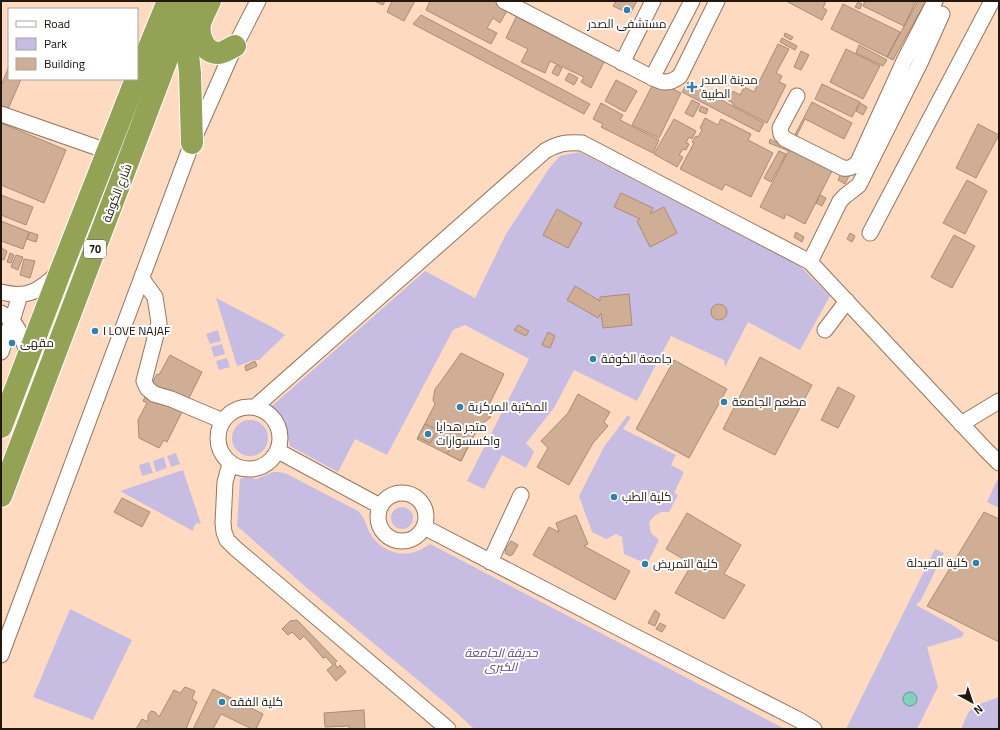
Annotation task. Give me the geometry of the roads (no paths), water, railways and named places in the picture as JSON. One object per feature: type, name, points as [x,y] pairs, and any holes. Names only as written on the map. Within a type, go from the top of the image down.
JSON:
[{"type":"highway","points":[[210,1],[200,24],[200,34],[204,45],[216,53],[223,52],[235,46]]},
{"type":"highway","points":[[180,5],[190,73],[192,143]]},
{"type":"highway","name":"شارع الكوفة","points":[[138,76],[180,5]]},
{"type":"highway","name":"شارع الكوفة","points":[[1,496],[121,182],[180,5]]},
{"type":"highway","name":"شارع الكوفة","points":[[1,427],[107,151],[136,80]]},
{"type":"street","points":[[1,655],[192,143],[235,46],[258,1]]},
{"type":"street","points":[[504,1],[622,63],[660,82],[668,83],[680,76],[717,1]]},
{"type":"street","points":[[622,63],[653,1]]},
{"type":"street","points":[[652,78],[692,1]]},
{"type":"street","points":[[797,96],[780,128],[781,134],[785,139],[843,168],[848,169],[853,167],[858,162],[904,61],[935,1]]},
{"type":"street","points":[[870,233],[992,1]]},
{"type":"street","points":[[810,262],[840,201],[858,185],[917,69],[942,14]]},
{"type":"street","points":[[1,114],[107,151]]},
{"type":"street","points":[[255,407],[545,151],[558,144],[570,142],[582,143],[810,262],[999,463]]},
{"type":"street","points":[[1,292],[12,295],[20,295],[36,291],[44,286],[61,270]]},
{"type":"street","points":[[142,279],[155,298],[159,323],[144,381],[147,388],[154,394],[176,401],[223,421]]},
{"type":"street","points":[[1,352],[7,317],[20,295]]},
{"type":"street","points":[[825,330],[847,302]]},
{"type":"street","points":[[7,317],[17,327],[28,354]]},
{"type":"street","points":[[961,424],[999,401]]},
{"type":"street","points":[[255,407],[264,410],[277,423],[281,441],[278,451],[273,459],[266,465],[257,469],[248,470],[238,468],[230,464],[223,457],[218,444],[219,430],[223,421],[229,414],[237,409],[255,407]]},
{"type":"street","points":[[278,451],[380,506]]},
{"type":"street","points":[[230,464],[225,482],[223,523],[227,540],[448,729]]},
{"type":"street","points":[[405,493],[413,495],[419,499],[426,513],[424,527],[419,534],[412,539],[404,541],[391,538],[382,530],[378,523],[380,506],[384,500],[391,495],[405,493]]},
{"type":"street","points":[[490,562],[521,495]]},
{"type":"street","points":[[424,527],[814,729]]},
{"type":"water","points":[[907,692],[913,692],[917,696],[917,702],[913,706],[907,706],[903,702],[903,696]]},
{"type":"place","name":"مستشفى الصدر","points":[[627,10]]},
{"type":"place","name":"مدينة الصدر الطبية","points":[[692,87]]},
{"type":"place","name":"I LOVE NAJAF","points":[[95,331]]},
{"type":"place","name":"مقهى","points":[[12,343]]},
{"type":"place","name":"جامعة الكوفة","points":[[593,359]]},
{"type":"place","name":"مطعم الجامعة","points":[[724,402]]},
{"type":"place","name":"المكتبة المركزية","points":[[460,407]]},
{"type":"place","name":"متجر هدايا واكسسوارات","points":[[428,434]]},
{"type":"place","name":"كلية الطب","points":[[614,497]]},
{"type":"place","name":"كلية الصيدلة","points":[[976,563]]},
{"type":"place","name":"كلية التمريض","points":[[645,564]]},
{"type":"place","name":"كلية الفقه","points":[[222,702]]},
{"type":"park label","name":"حديقة الجامعة الكبرى","points":[[501,660]]}]
